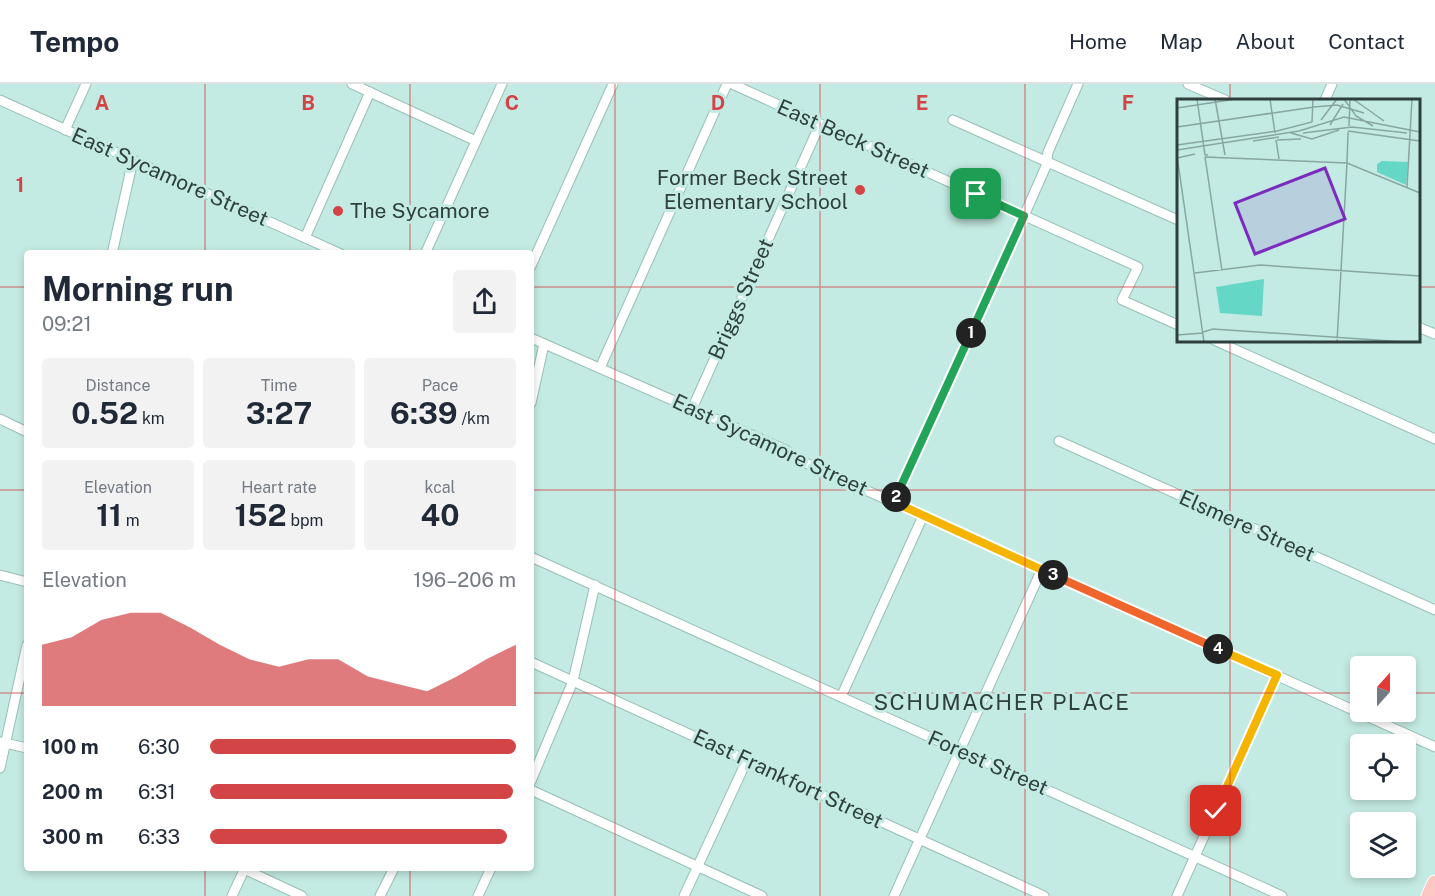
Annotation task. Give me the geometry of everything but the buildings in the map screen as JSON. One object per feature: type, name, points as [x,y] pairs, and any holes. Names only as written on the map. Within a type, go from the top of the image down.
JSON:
[{"type":"main road","points":[[1429,896],[1435,883]]},
{"type":"street","points":[[65,130],[86,84]]},
{"type":"street","points":[[351,84],[368,89],[476,141]]},
{"type":"street","points":[[428,250],[502,84]]},
{"type":"street","points":[[534,259],[613,84]]},
{"type":"street","points":[[600,368],[727,84]]},
{"type":"street","name":"East Beck Street","points":[[732,84],[1138,267],[1122,300],[1177,324]]},
{"type":"street","points":[[894,502],[1024,216],[1078,84]]},
{"type":"street","points":[[1188,84],[1223,99]]},
{"type":"street","points":[[1325,99],[1332,84]]},
{"type":"street","points":[[305,238],[368,89]]},
{"type":"street","name":"East Sycamore Street","points":[[0,100],[234,204],[305,238],[319,249]]},
{"type":"street","points":[[953,120],[1177,219]]},
{"type":"street","name":"Briggs Street","points":[[692,409],[820,124]]},
{"type":"street","points":[[113,250],[133,160]]},
{"type":"street","points":[[1420,327],[1435,334]]},
{"type":"street","name":"East Sycamore Street","points":[[534,339],[786,450],[799,459],[923,516],[1435,747]]},
{"type":"street","points":[[1218,342],[1435,439]]},
{"type":"street","points":[[534,389],[544,344]]},
{"type":"street","points":[[0,419],[24,431]]},
{"type":"street","name":"Elsmere Street","points":[[1059,441],[1435,610]]},
{"type":"street","points":[[841,697],[923,516]]},
{"type":"street","name":"Forest Street","points":[[534,557],[1282,896]]},
{"type":"street","points":[[894,896],[1042,569]]},
{"type":"street","points":[[0,575],[24,581]]},
{"type":"street","points":[[534,774],[573,681],[595,585]]},
{"type":"street","points":[[0,768],[3,742],[24,657]]},
{"type":"street","name":"East Frankfort Street","points":[[534,663],[1044,896]]},
{"type":"street","points":[[1177,896],[1277,675]]},
{"type":"street","points":[[3,742],[24,747]]},
{"type":"street","points":[[684,896],[747,760]]},
{"type":"street","points":[[534,791],[762,896]]},
{"type":"street","points":[[232,896],[243,871]]},
{"type":"street","points":[[248,871],[302,896]]},
{"type":"street","points":[[380,896],[392,871]]},
{"type":"street","points":[[478,896],[490,871]]},
{"type":"place","name":"Former Beck Street Elementary School","points":[[860,190]]},
{"type":"place","name":"The Sycamore","points":[[338,211]]},
{"type":"district","name":"SCHUMACHER PLACE","points":[[1002,702]]},
{"type":"route","points":[[976,194],[1024,216],[894,502],[1277,675],[1216,811]]}]
